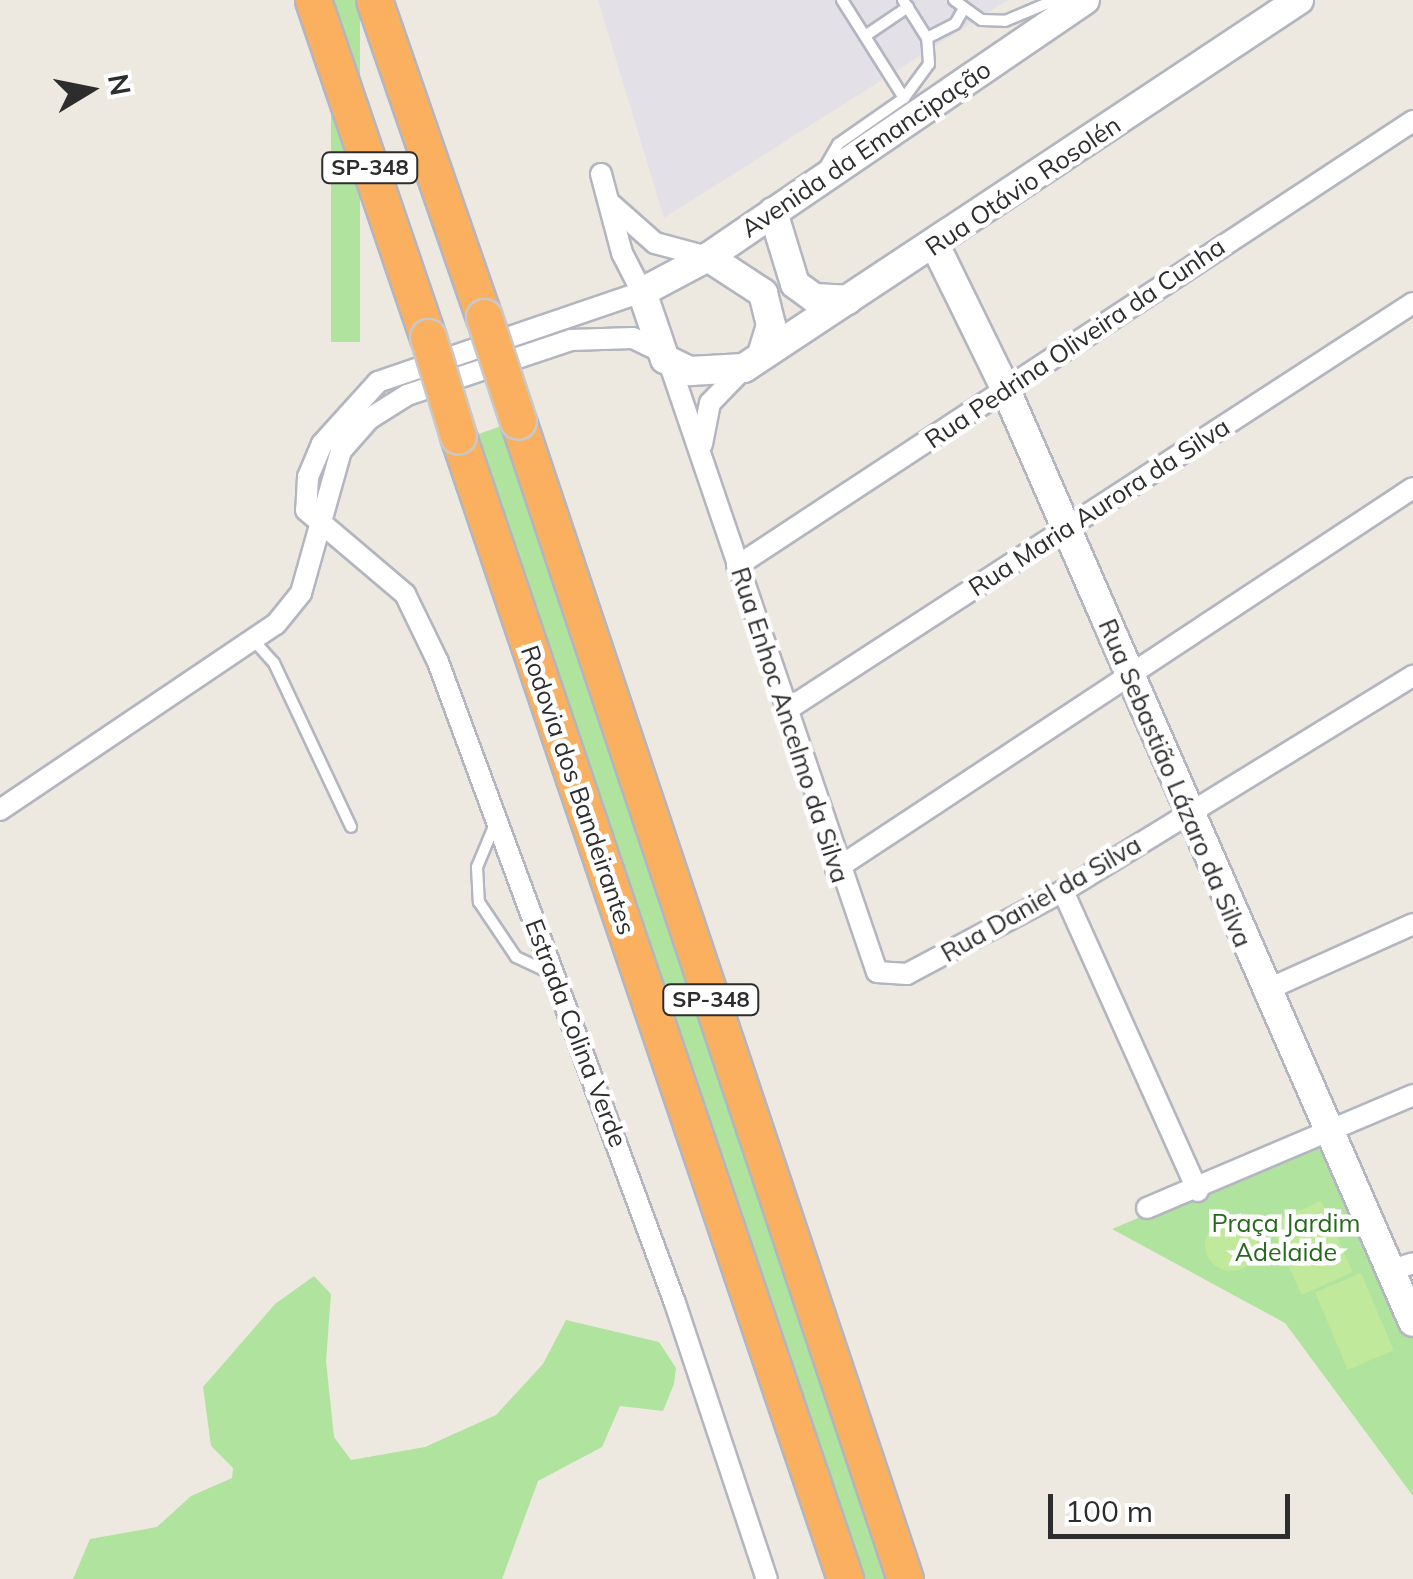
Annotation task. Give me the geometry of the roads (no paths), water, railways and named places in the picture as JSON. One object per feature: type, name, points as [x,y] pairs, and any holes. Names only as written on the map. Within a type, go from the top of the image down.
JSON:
[{"type":"highway","name":"Rodovia dos Bandeirantes","points":[[312,0],[845,1579]]},
{"type":"highway","name":"SP-348","points":[[374,0],[484,317],[905,1579]]},
{"type":"street","name":"Avenida da Emancipação","points":[[642,292],[708,256],[1085,0]]},
{"type":"street","name":"Rua Otávio Rosolén","points":[[754,360],[936,245],[1300,0]]},
{"type":"street","name":"Rua Pedrina Oliveira da Cunha","points":[[737,566],[1413,121]]},
{"type":"street","points":[[600,174],[622,253],[642,292],[664,357]]},
{"type":"street","points":[[0,810],[256,643],[301,593],[322,528],[326,488],[341,450],[370,419],[407,395],[571,340],[633,338],[664,357],[704,372],[754,360],[772,324],[763,294],[708,256],[655,243],[610,202]]},
{"type":"street","points":[[774,212],[795,284],[814,298],[848,300]]},
{"type":"street","name":"Rua Sebastião Lázaro da Silva","points":[[936,245],[1005,388],[1327,1131],[1401,1267],[1413,1322]]},
{"type":"street","points":[[322,528],[306,510],[314,460],[342,415],[378,382],[642,292]]},
{"type":"street","name":"Rua Maria Aurora da Silva","points":[[785,711],[1413,303]]},
{"type":"street","name":"Rua Enhoc Ancelmo da Silva","points":[[664,357],[703,461],[869,961],[891,978]]},
{"type":"street","name":"Rua Enhoc Ancelmo da Silva","points":[[703,461],[702,420],[754,360]]},
{"type":"street","points":[[836,868],[1413,488]]},
{"type":"street","name":"Estrada Colina Verde","points":[[322,528],[405,594],[438,662],[494,824],[558,977],[767,1579]]},
{"type":"street","name":"Rua Daniel da Silva","points":[[891,978],[1064,891],[1413,676]]},
{"type":"street","points":[[1064,891],[1198,1191]]},
{"type":"street","points":[[1264,990],[1413,924]]},
{"type":"street","points":[[1147,1208],[1198,1191],[1413,1095]]},
{"type":"lane","points":[[842,0],[904,98]]},
{"type":"lane","points":[[954,0],[963,10],[1005,22],[1056,0]]},
{"type":"lane","points":[[814,185],[838,144],[904,98],[929,64],[927,38],[905,3],[865,36]]},
{"type":"lane","points":[[927,38],[955,24],[963,10]]},
{"type":"lane","points":[[256,643],[274,663],[351,827]]},
{"type":"lane","points":[[494,824],[477,867],[480,902],[516,957],[558,977]]},
{"type":"park label","name":"Praça Jardim Adelaide","points":[[1286,1238]]}]
